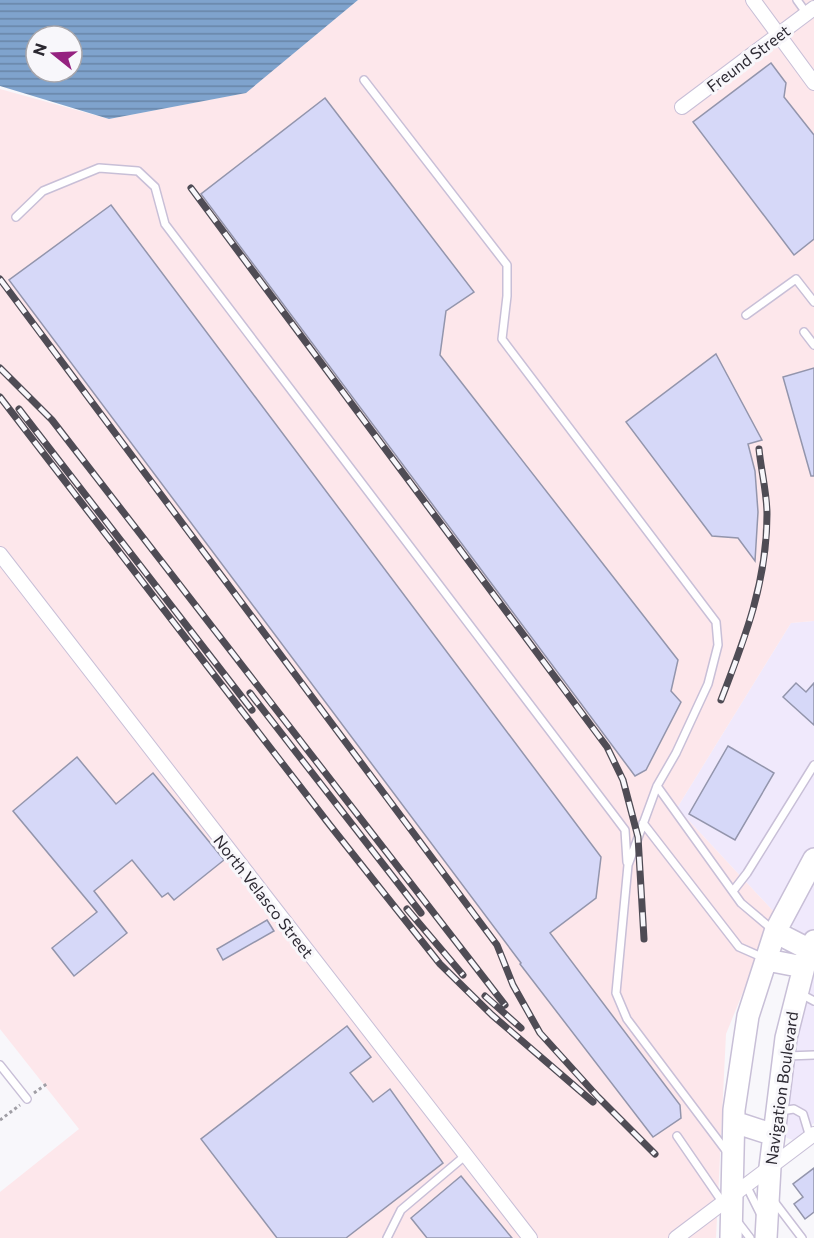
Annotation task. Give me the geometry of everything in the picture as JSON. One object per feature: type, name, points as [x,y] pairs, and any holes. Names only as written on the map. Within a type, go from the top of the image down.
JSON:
[{"type":"main road","points":[[731,1238],[734,1122],[748,1016],[775,932],[814,859]]},
{"type":"main road","points":[[775,932],[809,952]]},
{"type":"main road","points":[[767,960],[809,952]]},
{"type":"main road","name":"Navigation Boulevard","points":[[761,1234],[784,1056],[805,997],[809,952]]},
{"type":"main road","points":[[734,1122],[774,1135]]},
{"type":"street","points":[[753,0],[814,83]]},
{"type":"street","name":"Freund Street","points":[[682,107],[810,11]]},
{"type":"street","name":"North Velasco Street","points":[[0,554],[530,1238]]},
{"type":"street","points":[[676,1238],[733,1199],[812,1135]]},
{"type":"lane","points":[[797,0],[810,11]]},
{"type":"lane","points":[[364,80],[507,265],[502,339],[716,622],[718,645],[708,684],[676,753],[657,786],[628,865]]},
{"type":"lane","points":[[16,217],[43,191],[99,168],[138,171],[155,187],[165,224],[625,830],[628,865],[616,993],[627,1019],[733,1159]]},
{"type":"lane","points":[[746,315],[796,279],[814,302]]},
{"type":"lane","points":[[804,332],[814,345]]},
{"type":"lane","points":[[733,891],[811,776],[814,765]]},
{"type":"lane","points":[[657,786],[741,903],[775,932]]},
{"type":"lane","points":[[643,823],[739,947],[767,960]]},
{"type":"lane","points":[[784,1056],[814,1054]]},
{"type":"lane","points":[[0,1065],[27,1099]]},
{"type":"lane","points":[[777,1111],[794,1108],[803,1114],[812,1135]]},
{"type":"lane","points":[[677,1136],[761,1234]]},
{"type":"lane","points":[[387,1238],[401,1210],[466,1155]]},
{"type":"lane","points":[[768,1193],[802,1238]]},
{"type":"lane","points":[[733,1199],[761,1234]]},
{"type":"shaded area","points":[[358,0],[814,0],[814,621],[791,623],[677,808],[775,913],[726,1034],[716,1238],[0,1238],[0,1192],[79,1129],[0,1029],[0,89],[109,119],[245,93]]},
{"type":"shaded area","points":[[814,621],[814,943],[775,913],[677,808],[791,623]]},
{"type":"shaded area","points":[[814,975],[814,1123],[793,1140],[787,1138],[781,1130],[796,1028]]},
{"type":"water","points":[[0,0],[358,0],[246,93],[109,119],[0,86]]},
{"type":"building","points":[[771,63],[786,83],[784,97],[814,135],[814,239],[794,255],[693,122]]},
{"type":"building","points":[[325,98],[474,292],[446,311],[440,355],[678,660],[671,691],[681,702],[646,770],[635,776],[201,194]]},
{"type":"building","points":[[111,205],[601,857],[596,898],[550,933],[680,1105],[681,1118],[653,1137],[520,964],[9,280]]},
{"type":"building","points":[[716,354],[762,440],[748,444],[755,471],[758,512],[755,561],[738,538],[712,536],[626,422]]},
{"type":"building","points":[[814,368],[814,476],[811,476],[783,377]]},
{"type":"building","points":[[796,683],[806,692],[814,683],[814,725],[783,697]]},
{"type":"building","points":[[728,746],[774,773],[735,840],[689,814]]},
{"type":"building","points":[[77,757],[116,804],[153,773],[224,860],[174,900],[168,893],[162,897],[132,860],[94,891],[127,933],[74,976],[52,948],[97,912],[13,811]]},
{"type":"building","points":[[267,920],[274,931],[223,960],[217,949]]},
{"type":"building","points":[[347,1026],[371,1057],[350,1073],[373,1102],[390,1089],[443,1163],[346,1238],[277,1238],[201,1139]]},
{"type":"building","points":[[814,1168],[814,1212],[805,1219],[794,1204],[803,1197],[793,1184]]},
{"type":"building","points":[[461,1176],[512,1238],[427,1238],[411,1218]]},
{"type":"railway","points":[[191,188],[607,747],[623,780],[638,837],[644,939]]},
{"type":"railway","points":[[0,279],[497,945],[513,985],[540,1033],[598,1097],[655,1154]]},
{"type":"railway","points":[[0,368],[52,420],[505,1005]]},
{"type":"railway","points":[[0,397],[329,824],[440,964],[492,1015],[593,1102]]},
{"type":"railway","points":[[19,409],[252,710]]},
{"type":"railway","points":[[721,700],[746,632],[763,563],[767,506],[759,449]]},
{"type":"railway","points":[[250,693],[421,913]]},
{"type":"railway","points":[[407,909],[463,975]]},
{"type":"railway","points":[[485,996],[521,1028]]}]
